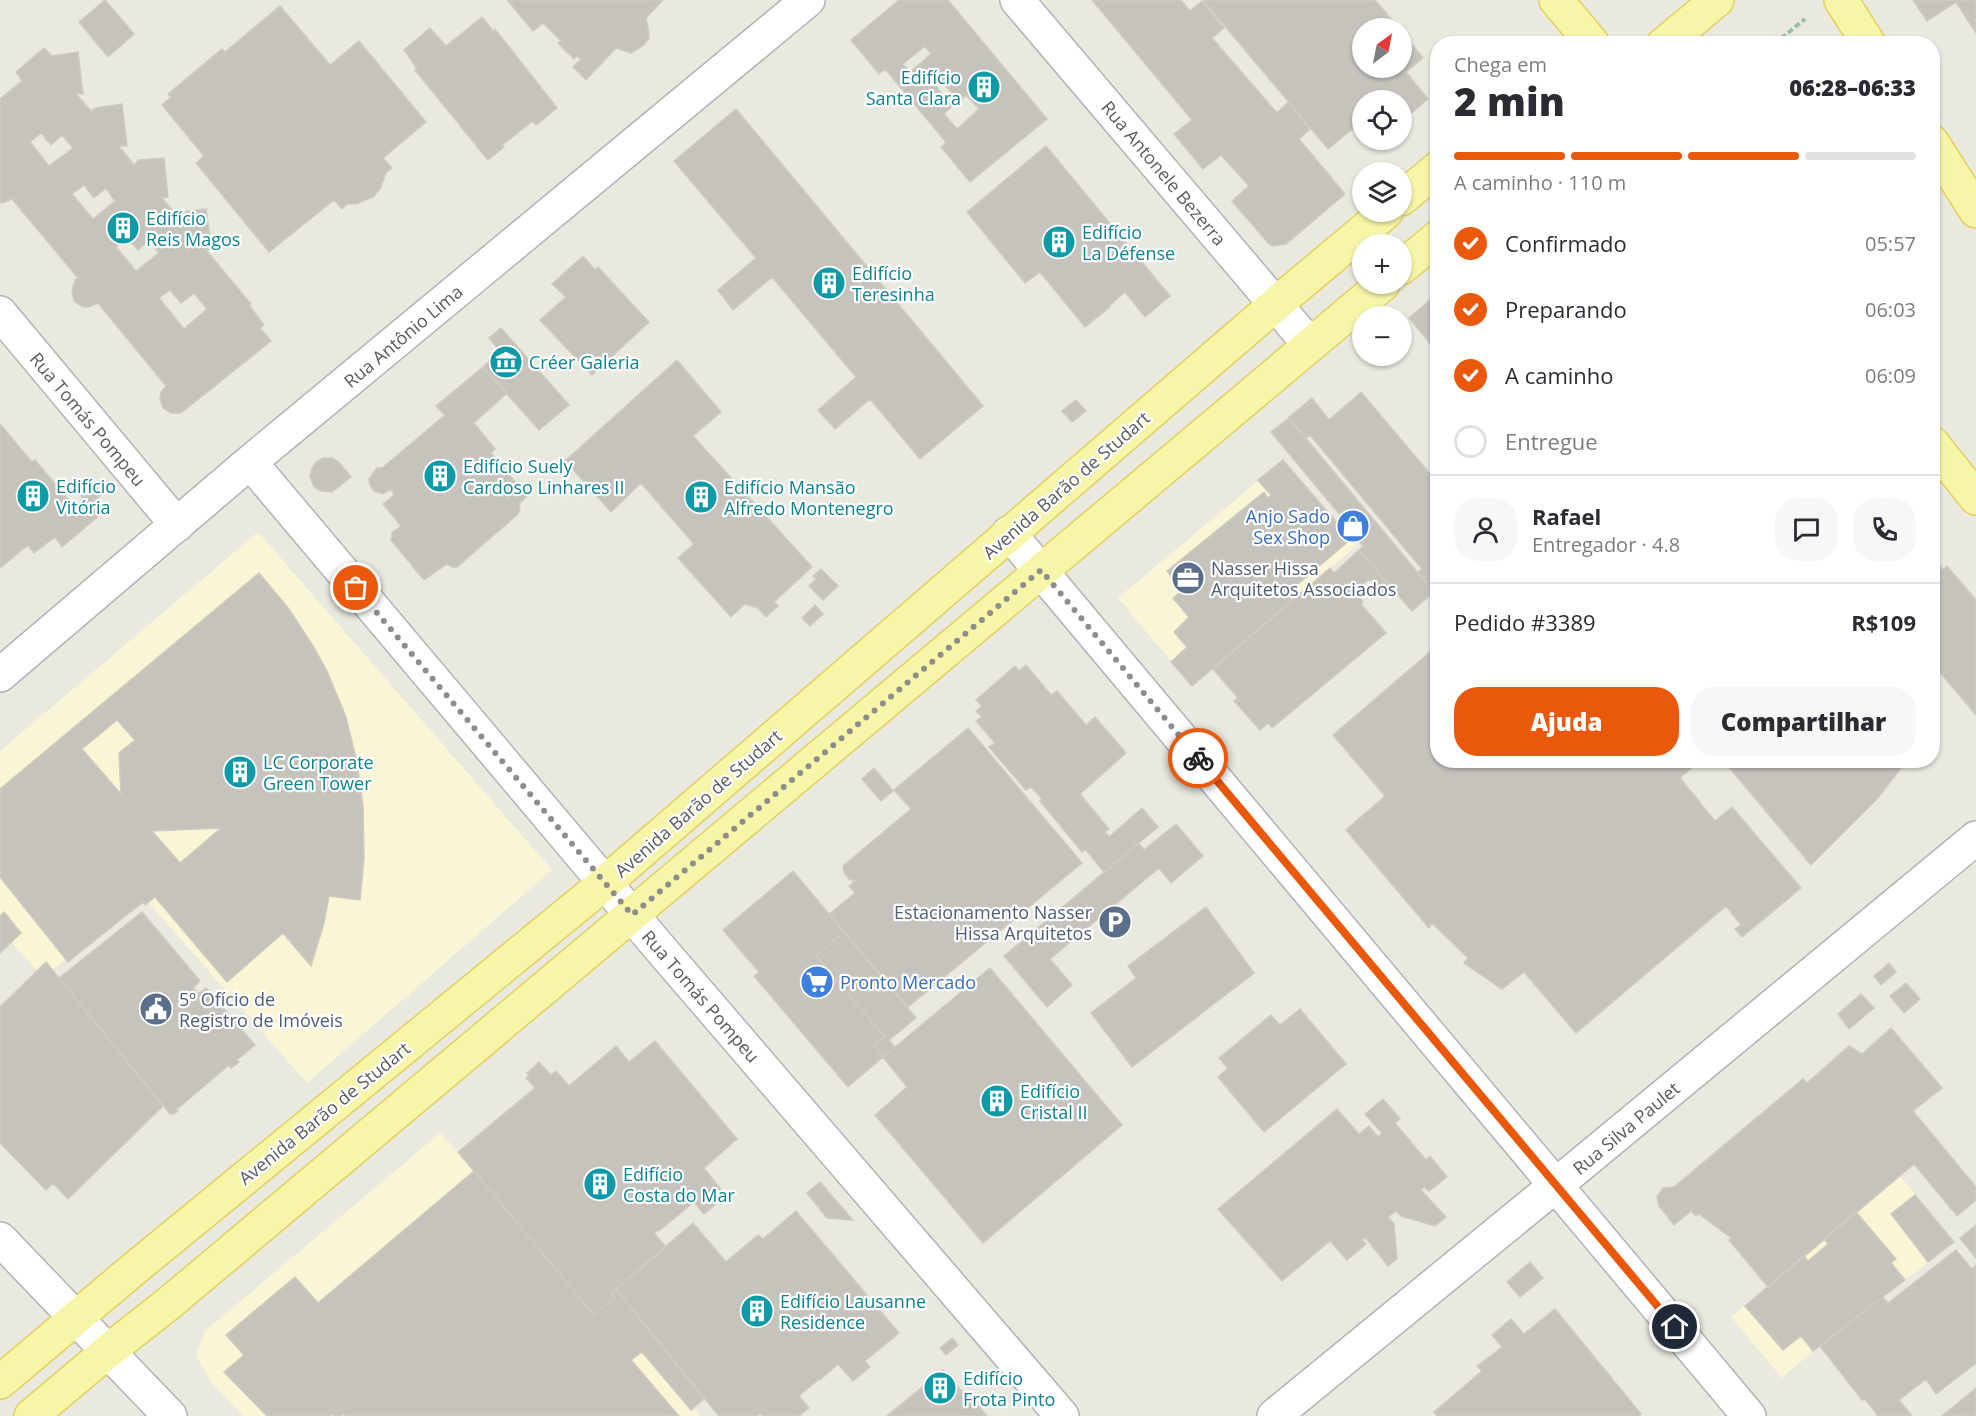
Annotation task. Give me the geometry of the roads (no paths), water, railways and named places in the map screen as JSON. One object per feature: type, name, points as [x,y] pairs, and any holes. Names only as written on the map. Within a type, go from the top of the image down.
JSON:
[{"type":"main road","points":[[1556,0],[1584,36]]},
{"type":"main road","points":[[1841,0],[1864,36]]},
{"type":"main road","points":[[1672,36],[1706,2]]},
{"type":"main road","points":[[1940,155],[1976,211]]},
{"type":"main road","points":[[1412,190],[1430,176]]},
{"type":"main road","name":"Avenida Barão de Studart","points":[[0,1382],[605,884],[1009,533],[1374,222]]},
{"type":"main road","points":[[1412,259],[1430,244]]},
{"type":"main road","points":[[31,1416],[168,1304],[1371,294]]},
{"type":"main road","points":[[1940,453],[1976,498]]},
{"type":"street","name":"Rua Antônio Lima","points":[[0,675],[250,462],[808,0]]},
{"type":"street","name":"Rua Antonele Bezerra","points":[[1017,0],[1310,345]]},
{"type":"street","name":"Rua Tomás Pompeu","points":[[0,313],[177,525]]},
{"type":"street","name":"Rua Tomás Pompeu","points":[[250,462],[605,884],[1062,1416]]},
{"type":"street","points":[[1009,533],[1749,1416]]},
{"type":"street","name":"Rua Silva Paulet","points":[[1274,1416],[1976,838]]},
{"type":"street","points":[[0,1239],[170,1416]]},
{"type":"place","name":"Edifício Santa Clara","points":[[984,87]]},
{"type":"place","name":"Edifício Reis Magos","points":[[123,228]]},
{"type":"place","name":"Edifício La Défense","points":[[1059,242]]},
{"type":"place","name":"Edifício Teresinha","points":[[829,283]]},
{"type":"place","name":"Créer Galeria","points":[[506,362]]},
{"type":"place","name":"Edifício Suely Cardoso Linhares II","points":[[440,476]]},
{"type":"place","name":"Edifício Vitória","points":[[33,496]]},
{"type":"place","name":"Edifício Mansão Alfredo Montenegro","points":[[701,497]]},
{"type":"place","name":"Anjo Sado Sex Shop","points":[[1353,526]]},
{"type":"place","name":"Nasser Hissa Arquitetos Associados","points":[[1188,578]]},
{"type":"place","name":"LC Corporate Green Tower","points":[[240,772]]},
{"type":"place","name":"Estacionamento Nasser Hissa Arquitetos","points":[[1115,922]]},
{"type":"place","name":"Pronto Mercado","points":[[817,982]]},
{"type":"place","name":"5º Ofício de Registro de Imóveis","points":[[156,1009]]},
{"type":"place","name":"Edifício Cristal II","points":[[997,1101]]},
{"type":"place","name":"Edifício Costa do Mar","points":[[600,1184]]},
{"type":"place","name":"Edifício Lausanne Residence","points":[[757,1311]]},
{"type":"place","name":"Edifício Frota Pinto","points":[[940,1388]]}]
